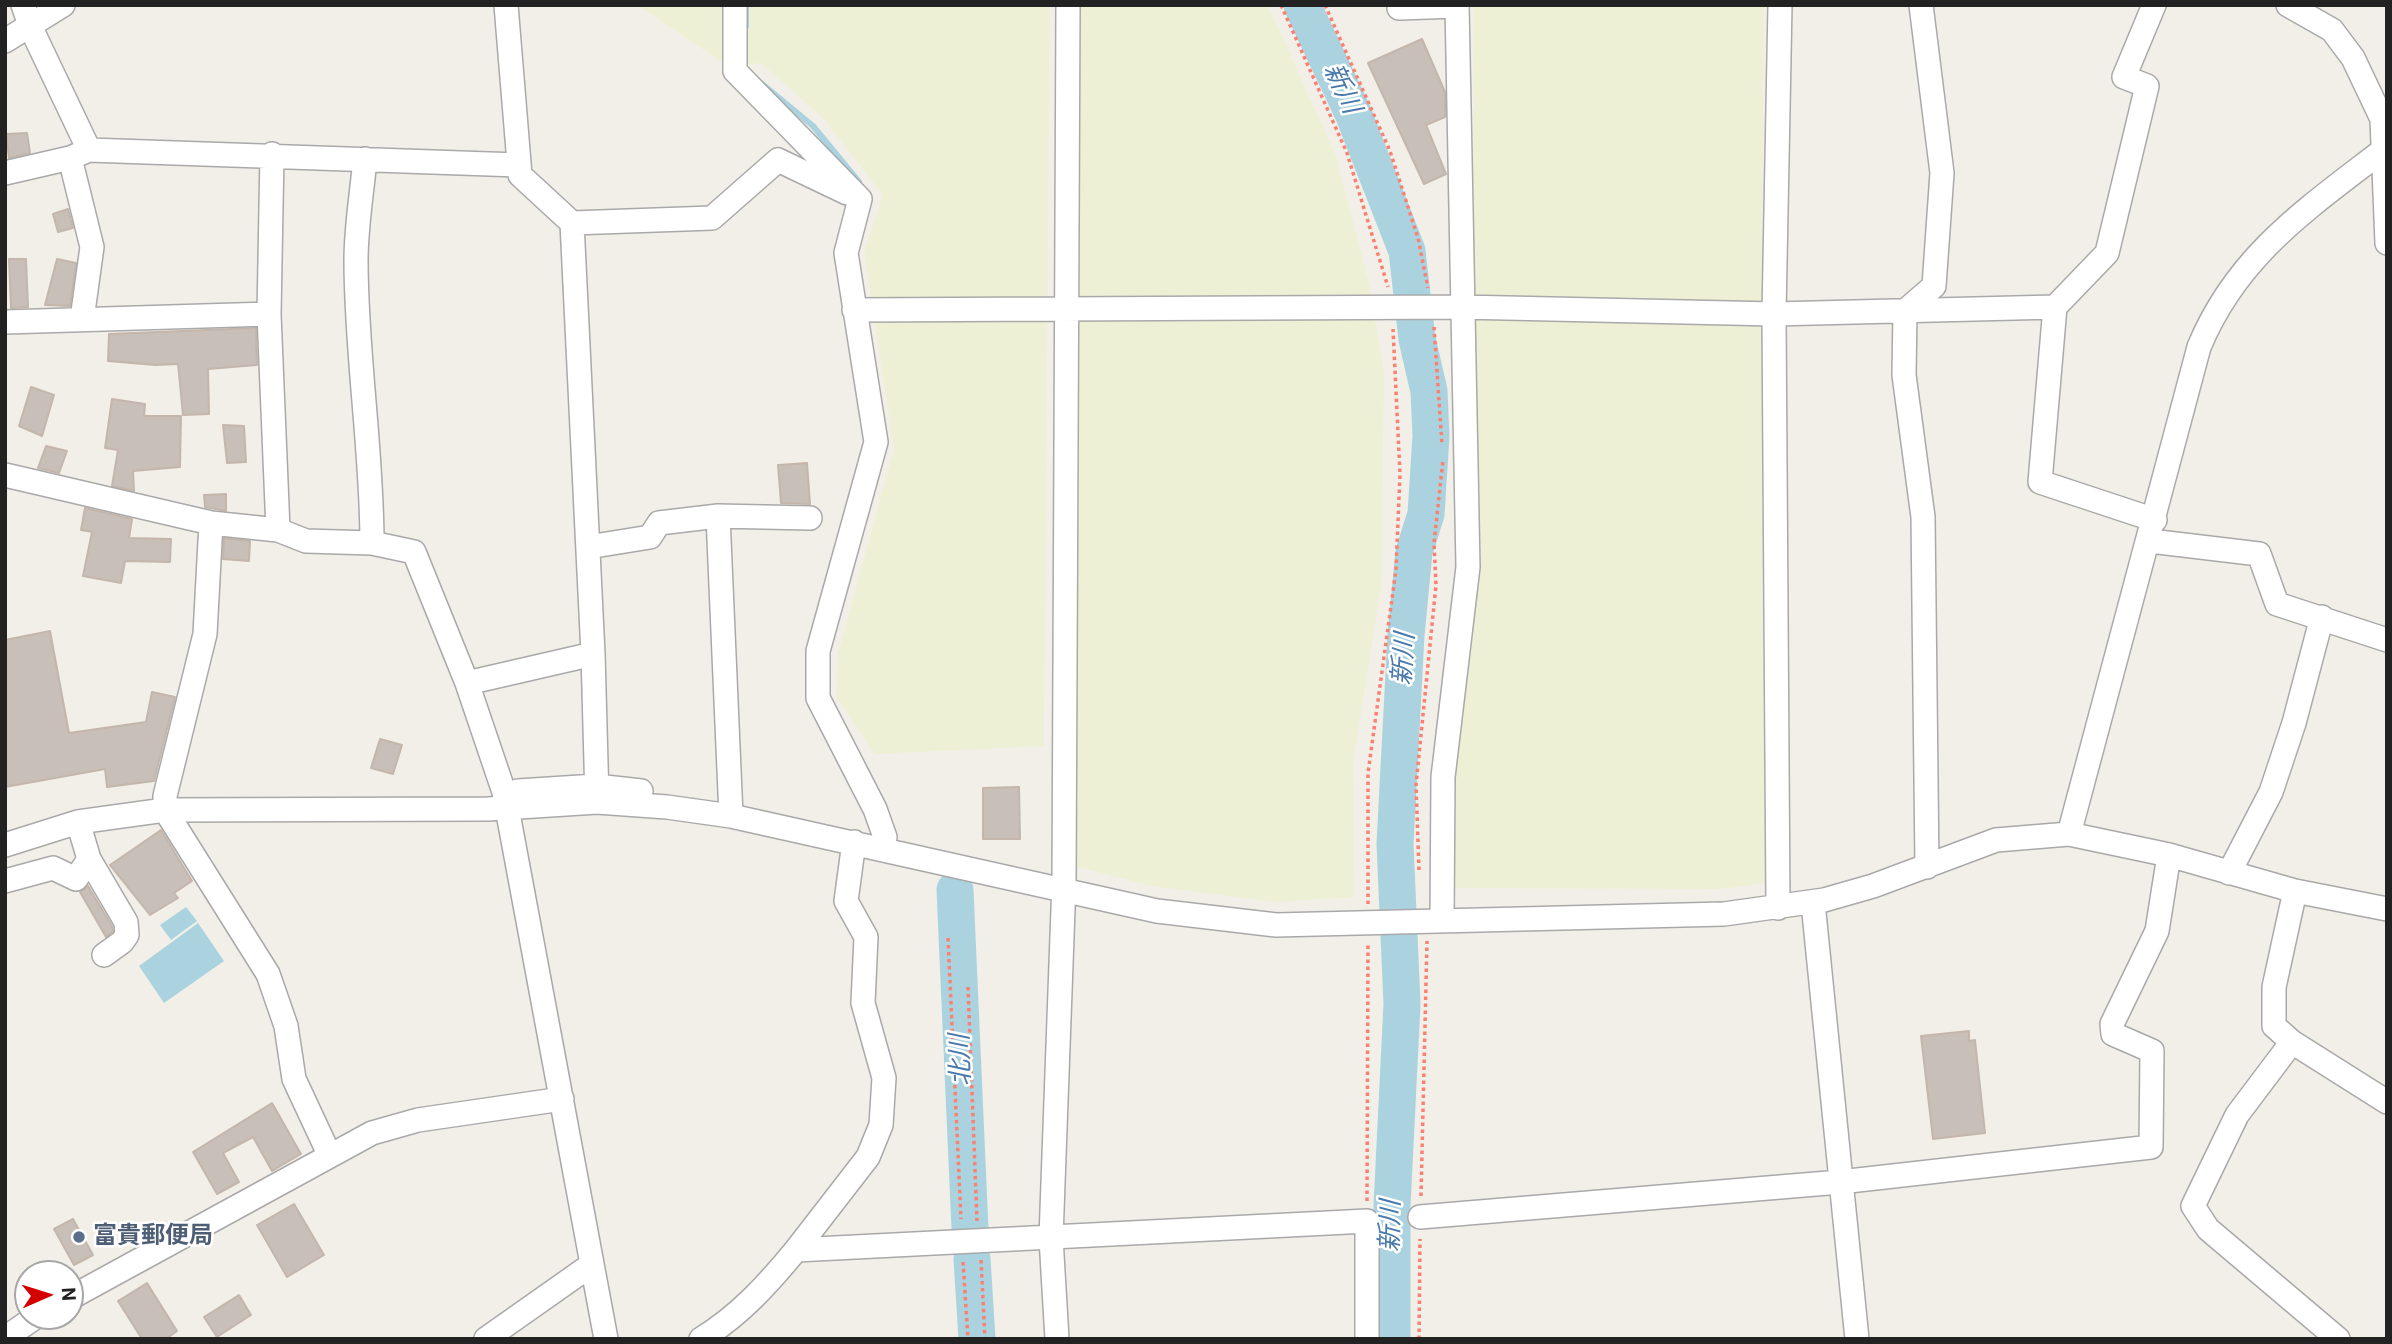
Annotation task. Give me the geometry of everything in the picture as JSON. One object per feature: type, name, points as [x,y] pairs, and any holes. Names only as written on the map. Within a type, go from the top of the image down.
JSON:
[{"type":"street","points":[[23,5],[80,154],[92,247],[82,319]]},
{"type":"street","points":[[5,41],[31,28],[64,5]]},
{"type":"street","points":[[506,5],[520,175],[572,223],[593,654],[596,794]]},
{"type":"street","points":[[735,5],[734,71],[860,199]]},
{"type":"street","points":[[1057,1339],[1051,1238],[1063,887],[1068,5]]},
{"type":"street","points":[[1777,908],[1774,314],[1780,5]]},
{"type":"street","points":[[1921,5],[1942,173],[1934,286],[1905,311],[1904,375],[1923,517],[1927,867]]},
{"type":"street","points":[[2154,5],[2123,77],[2147,86],[2107,253],[2055,307],[2040,482],[2152,530],[2259,554],[2277,604],[2387,640]]},
{"type":"street","points":[[2288,5],[2332,30],[2353,58],[2382,119],[2386,230]]},
{"type":"street","points":[[1399,8],[1457,6],[1468,567],[1443,777],[1433,914]]},
{"type":"street","points":[[2069,834],[2199,347],[2211,319],[2250,262],[2274,236],[2385,149]]},
{"type":"street","points":[[5,173],[80,154],[272,154],[519,165]]},
{"type":"street","points":[[272,154],[269,314],[278,530]]},
{"type":"street","points":[[365,159],[356,258],[361,380],[372,482],[372,543]]},
{"type":"street","points":[[572,223],[712,218],[778,160],[860,199]]},
{"type":"street","points":[[860,199],[846,253],[876,442],[818,651],[818,698],[875,809],[884,843]]},
{"type":"street","points":[[854,310],[1462,307],[1774,314],[2055,307]]},
{"type":"street","points":[[5,322],[269,314]]},
{"type":"street","points":[[5,475],[211,523],[278,530],[306,541],[372,543],[414,552],[467,683],[505,800],[606,1339]]},
{"type":"street","points":[[588,547],[650,537],[659,523],[718,516],[810,517]]},
{"type":"street","points":[[718,516],[731,808]]},
{"type":"street","points":[[211,523],[205,635],[165,803],[268,974],[282,1012],[297,1089],[329,1154]]},
{"type":"street","points":[[2229,873],[2271,792],[2294,723],[2322,617]]},
{"type":"street","points":[[467,683],[593,654]]},
{"type":"street","points":[[5,834],[165,803],[505,800],[596,794],[667,807],[731,808],[1157,911],[1276,925],[1368,916],[1724,914],[1777,908],[1813,902],[1927,867],[1996,840],[2069,834],[2169,855],[2295,891],[2387,909]]},
{"type":"street","points":[[5,845],[78,822],[165,803]]},
{"type":"street","points":[[731,808],[855,842],[884,843]]},
{"type":"street","points":[[78,822],[89,859],[126,922],[127,934],[122,942],[104,955]]},
{"type":"street","points":[[701,1339],[723,1325],[754,1297],[796,1250],[868,1157],[881,1125],[884,1078],[863,1003],[866,936],[846,901],[855,842]]},
{"type":"street","points":[[1420,1217],[1840,1182],[2151,1147],[2152,1051],[2113,1034],[2112,1024],[2157,931],[2169,855]]},
{"type":"street","points":[[5,881],[52,868],[76,879],[89,859]]},
{"type":"street","points":[[2295,891],[2274,1000],[2274,1026],[2292,1042],[2387,1102]]},
{"type":"street","points":[[1813,902],[1857,1339]]},
{"type":"street","points":[[2292,1042],[2237,1115],[2193,1206],[2208,1229],[2339,1339]]},
{"type":"street","points":[[84,1290],[308,1169],[329,1154],[372,1133],[418,1120],[562,1099]]},
{"type":"street","points":[[796,1250],[1367,1221],[1367,1339]]},
{"type":"street","points":[[486,1339],[591,1265]]},
{"type":"path","points":[[1281,5],[1347,153],[1386,273],[1392,309],[1399,474],[1396,570],[1368,773],[1367,1221]]},
{"type":"path","points":[[1325,5],[1390,151],[1418,238],[1433,308],[1443,457],[1434,543],[1436,585],[1416,785],[1417,851],[1433,914],[1420,1217],[1419,1339]]},
{"type":"path","points":[[948,938],[971,1242],[985,1339]]},
{"type":"path","points":[[968,987],[971,1242],[968,1339]]},
{"type":"green space","points":[[637,5],[1050,5],[1044,746],[875,754],[836,696],[838,653],[894,449],[864,252],[883,195],[824,119],[762,64],[720,61]]},
{"type":"green space","points":[[1081,5],[1268,5],[1336,156],[1373,299],[1079,297]]},
{"type":"green space","points":[[1474,5],[1764,5],[1762,300],[1765,883],[1720,889],[1455,888],[1453,776],[1482,564],[1473,285]]},
{"type":"green space","points":[[1078,319],[1375,320],[1384,372],[1381,586],[1353,764],[1354,897],[1274,902],[1151,886],[1074,866]]},
{"type":"water","points":[[186,907],[197,921],[171,940],[160,925]]},
{"type":"water","points":[[198,923],[224,961],[164,1003],[139,966]]},
{"type":"building","points":[[1422,39],[1445,92],[1445,117],[1426,125],[1446,174],[1424,184],[1368,63]]},
{"type":"building","points":[[27,133],[30,153],[9,158],[6,134]]},
{"type":"building","points":[[68,209],[73,228],[58,232],[53,214]]},
{"type":"building","points":[[9,259],[26,259],[28,307],[11,308]]},
{"type":"building","points":[[57,259],[76,263],[70,306],[45,305]]},
{"type":"building","points":[[256,328],[257,365],[208,369],[209,414],[183,415],[178,364],[108,361],[109,334]]},
{"type":"building","points":[[31,387],[54,395],[42,436],[19,426]]},
{"type":"building","points":[[112,399],[145,404],[144,416],[181,416],[180,467],[133,471],[134,491],[112,486],[118,450],[105,448]]},
{"type":"building","points":[[223,425],[244,426],[246,462],[227,463]]},
{"type":"building","points":[[46,446],[67,451],[59,473],[38,468]]},
{"type":"building","points":[[807,463],[810,504],[781,503],[778,465]]},
{"type":"building","points":[[226,494],[226,511],[205,507],[204,495]]},
{"type":"building","points":[[85,508],[132,519],[129,538],[171,539],[170,562],[125,561],[121,583],[83,576],[92,532],[81,530]]},
{"type":"building","points":[[224,538],[250,541],[249,561],[223,559]]},
{"type":"building","points":[[50,631],[69,733],[146,722],[152,692],[175,697],[154,781],[107,787],[105,769],[5,787],[5,640]]},
{"type":"building","points":[[380,739],[402,745],[393,774],[371,768]]},
{"type":"building","points":[[1019,787],[1020,839],[983,839],[983,788]]},
{"type":"building","points":[[161,830],[192,881],[174,893],[178,898],[150,915],[110,865]]},
{"type":"building","points":[[88,886],[112,926],[113,931],[106,937],[80,892]]},
{"type":"building","points":[[1969,1031],[1969,1041],[1975,1040],[1985,1133],[1933,1139],[1921,1036]]},
{"type":"building","points":[[272,1103],[301,1154],[272,1171],[253,1137],[223,1153],[239,1182],[217,1194],[193,1152]]},
{"type":"building","points":[[294,1204],[324,1255],[287,1277],[257,1225]]},
{"type":"building","points":[[73,1219],[93,1255],[84,1260],[71,1260],[54,1229]]},
{"type":"building","points":[[147,1283],[177,1331],[166,1339],[142,1339],[118,1301]]},
{"type":"building","points":[[239,1295],[251,1315],[217,1337],[204,1317]]},
{"type":"waterway","points":[[746,5],[746,26]]},
{"type":"waterway","name":"新川","points":[[1302,5],[1353,113],[1407,251],[1417,339],[1429,391],[1431,436],[1426,514],[1414,552],[1406,635],[1395,844],[1402,1004],[1392,1206],[1392,1339]]},
{"type":"waterway","points":[[761,83],[813,126],[859,182]]},
{"type":"waterway","name":"北川","points":[[955,890],[970,1229]]},
{"type":"waterway","name":"北川","points":[[972,1259],[977,1339]]},
{"type":"place","name":"富貴郵便局","points":[[79,1237]]}]
